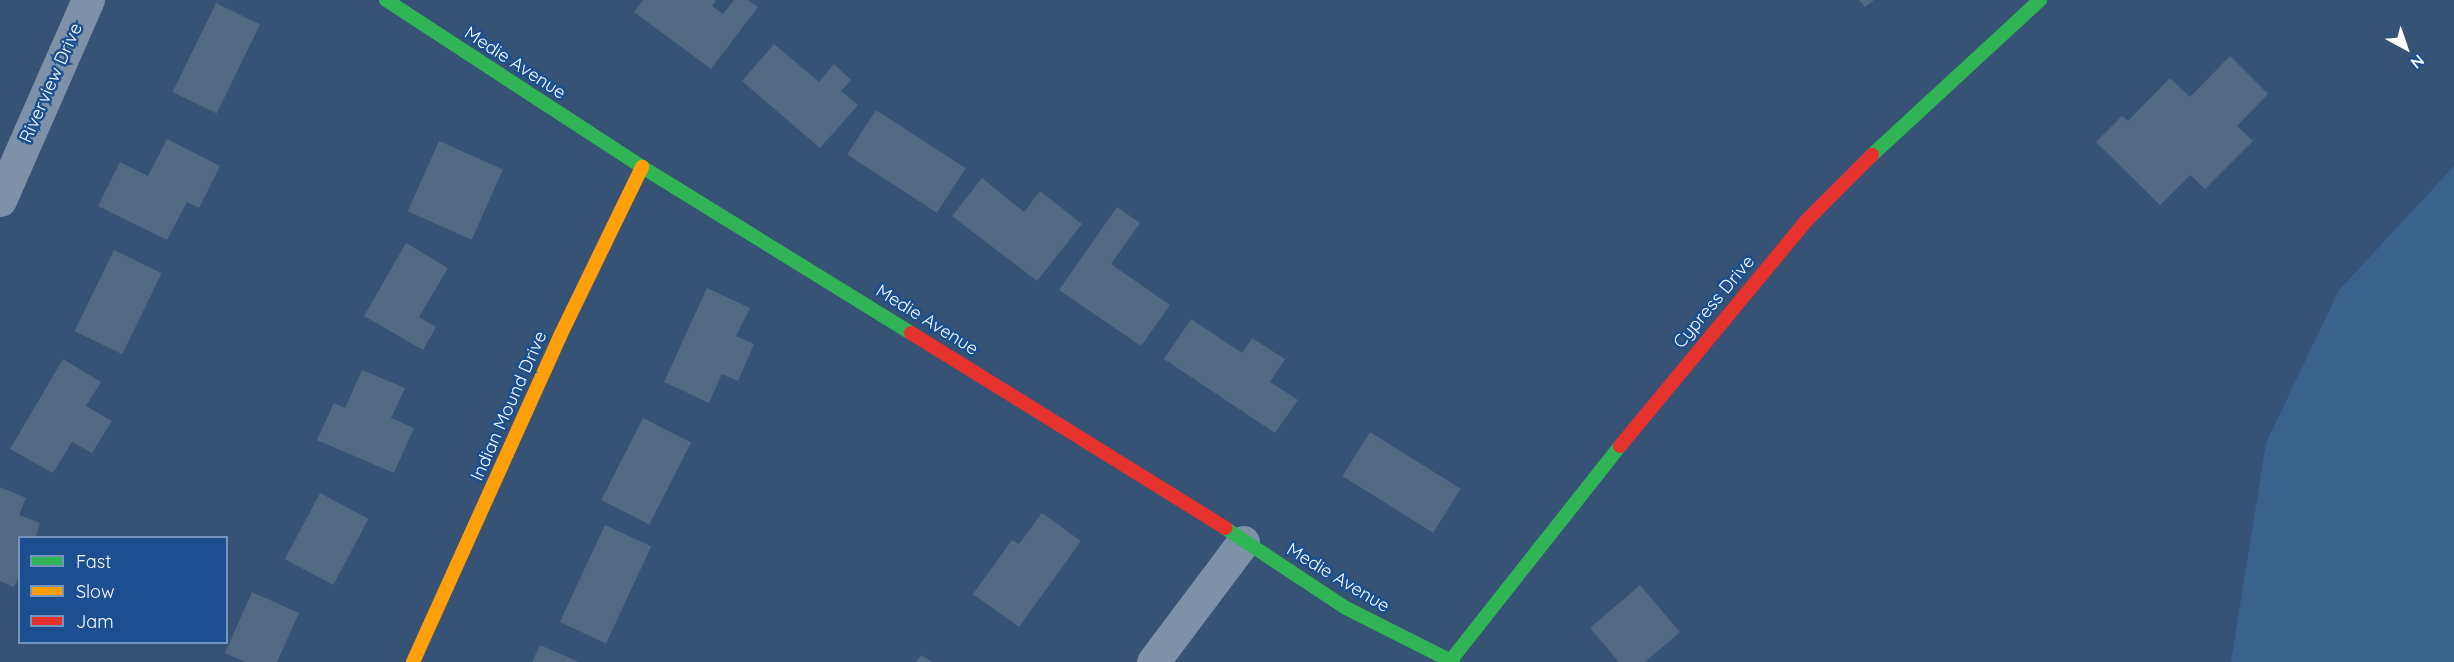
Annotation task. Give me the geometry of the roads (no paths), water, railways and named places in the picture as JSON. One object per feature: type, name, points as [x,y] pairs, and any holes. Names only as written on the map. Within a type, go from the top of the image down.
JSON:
[{"type":"street","name":"Riverview Drive","points":[[0,200],[88,0]]},
{"type":"street","name":"Medie Avenue","points":[[386,0],[642,167],[1136,471],[1346,608],[1452,661]]},
{"type":"street","name":"Cypress Drive","points":[[1452,661],[1700,345],[1805,222],[1921,106],[2040,0]]},
{"type":"street","name":"Indian Mound Drive","points":[[413,662],[560,336],[642,167]]},
{"type":"street","points":[[1153,662],[1243,542]]},
{"type":"water","points":[[2454,166],[2454,662],[2231,662],[2266,443],[2339,290]]}]
